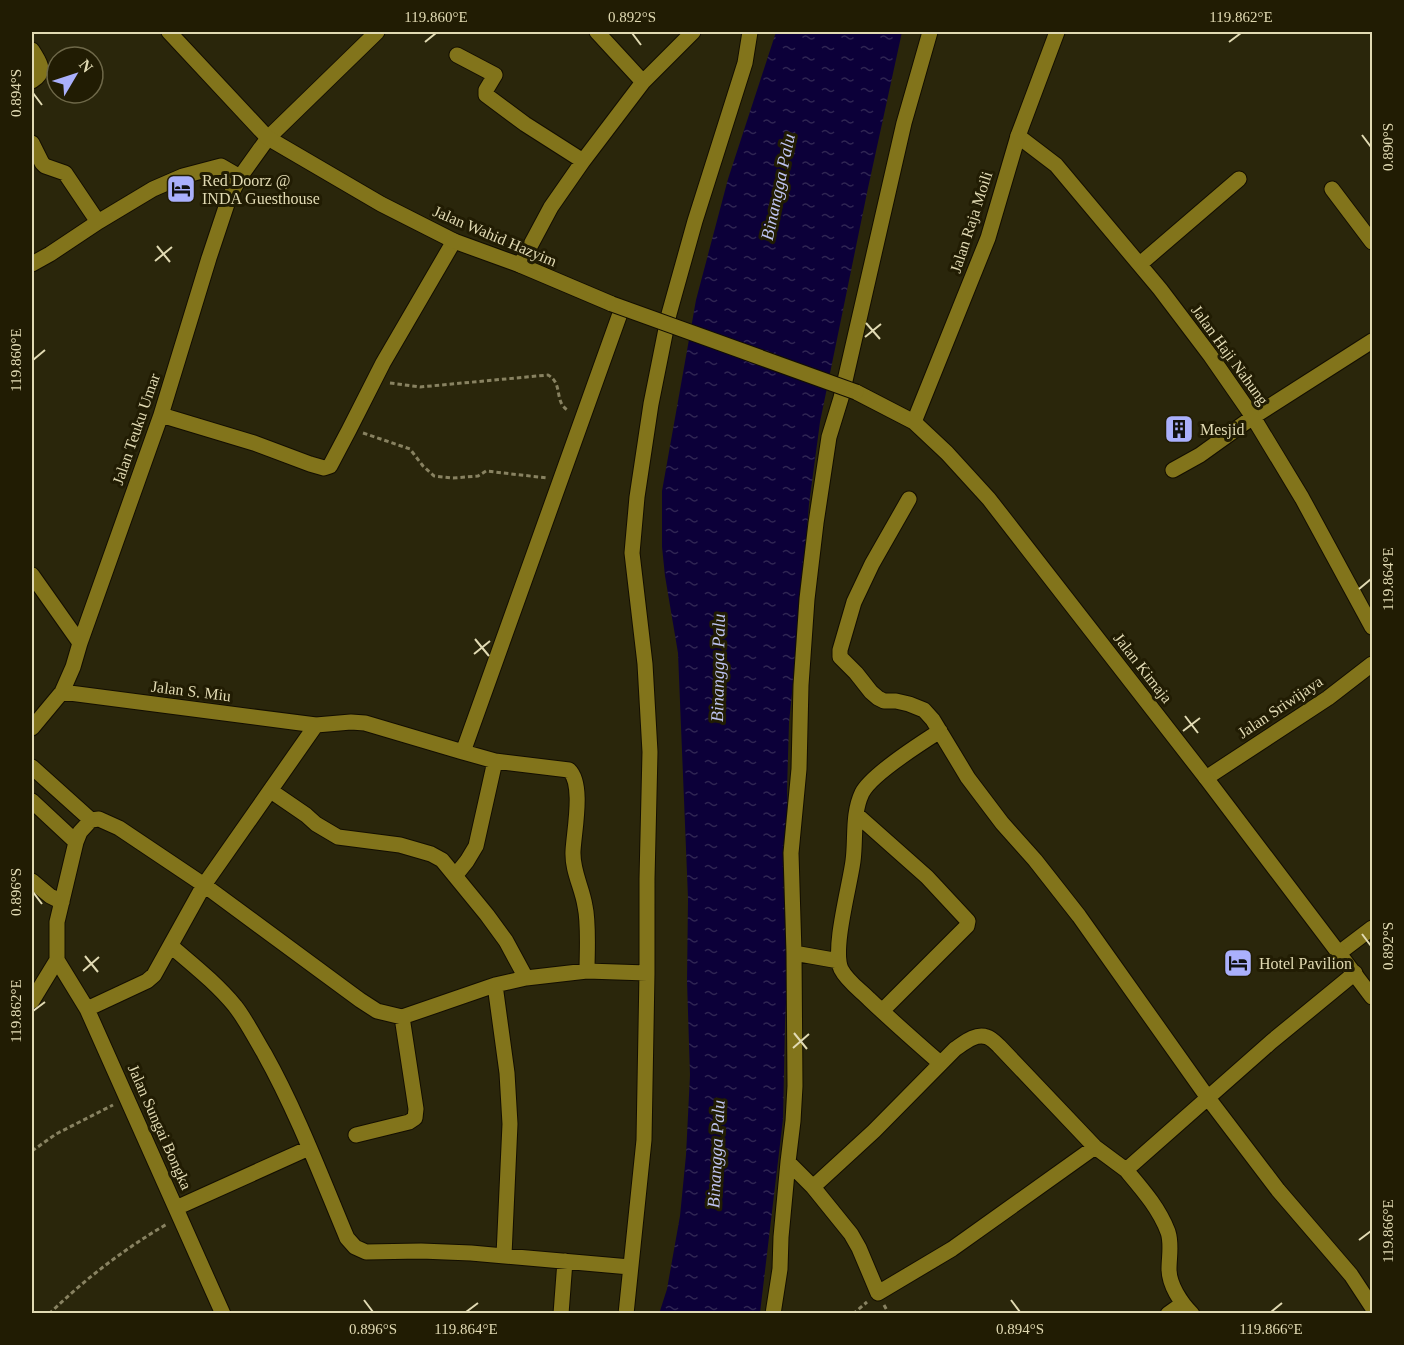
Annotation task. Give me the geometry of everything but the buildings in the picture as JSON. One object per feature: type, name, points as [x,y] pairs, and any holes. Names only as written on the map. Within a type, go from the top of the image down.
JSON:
[{"type":"street","name":"Jalan Wahid Hazyim","points":[[169,32],[268,138],[381,204],[454,241],[520,265],[617,306],[856,392]]},
{"type":"street","name":"Jalan Teuku Umar","points":[[32,728],[62,692],[73,667],[161,415],[229,198],[240,177],[268,138],[377,32]]},
{"type":"street","points":[[597,32],[643,82]]},
{"type":"street","points":[[520,265],[551,207],[583,160],[643,82],[693,32]]},
{"type":"street","points":[[626,1314],[644,1140],[650,752],[645,664],[632,553],[637,497],[651,405],[669,314],[695,221],[745,63],[750,32]]},
{"type":"street","points":[[773,1314],[780,1269],[795,1086],[794,953],[790,853],[799,769],[804,642],[816,523],[829,437],[841,398],[904,123],[930,32]]},
{"type":"street","name":"Jalan Raja Moili","points":[[914,422],[988,238],[1018,136],[1056,32]]},
{"type":"street","points":[[32,50],[41,69],[38,77],[32,81]]},
{"type":"street","points":[[457,55],[495,75],[486,90],[486,95],[525,124],[583,160]]},
{"type":"street","name":"Jalan Haji Nahung","points":[[1018,136],[1056,165],[1140,264],[1210,355],[1253,417],[1302,498],[1372,627]]},
{"type":"street","points":[[32,143],[45,166],[65,173],[98,222]]},
{"type":"street","points":[[32,264],[153,189],[183,176],[221,166],[240,177]]},
{"type":"street","points":[[1140,264],[1239,179]]},
{"type":"street","points":[[1332,189],[1372,242]]},
{"type":"street","points":[[161,415],[254,443],[310,464],[324,468],[330,466],[383,363],[454,241]]},
{"type":"street","points":[[464,752],[584,416],[617,306]]},
{"type":"street","points":[[1173,470],[1200,455],[1253,417],[1372,341]]},
{"type":"street","name":"Jalan Kimaja","points":[[856,392],[914,422],[947,453],[989,500],[1206,778],[1372,997]]},
{"type":"street","points":[[909,498],[872,564],[854,602],[839,653],[842,659],[874,696],[884,701],[896,701],[924,710],[933,720],[968,777],[1002,823],[1035,860],[1079,916],[1208,1098],[1278,1190],[1351,1275],[1372,1307]]},
{"type":"street","points":[[32,575],[80,643]]},
{"type":"street","name":"Jalan Sriwijaya","points":[[1206,778],[1328,698],[1372,664]]},
{"type":"street","name":"Jalan S. Miu","points":[[62,692],[316,725],[365,723],[495,761],[569,770],[575,778],[577,795],[573,855],[575,872],[586,906],[587,971]]},
{"type":"street","points":[[87,1009],[147,981],[154,975],[204,885],[316,725]]},
{"type":"street","points":[[940,731],[918,744],[874,778],[862,793],[856,814],[854,860],[839,946],[839,962],[846,976],[940,1063]]},
{"type":"street","points":[[455,876],[476,846],[495,761]]},
{"type":"street","points":[[32,767],[91,820]]},
{"type":"street","points":[[271,791],[316,824],[339,837],[414,848],[442,860],[506,941],[526,978]]},
{"type":"street","points":[[32,801],[76,843]]},
{"type":"street","points":[[856,814],[927,877],[968,921],[966,926],[882,1011]]},
{"type":"street","points":[[32,1001],[57,960],[57,922],[80,832],[91,820],[99,819],[119,828],[204,885],[377,1011],[402,1017],[495,985],[526,978],[587,971],[647,973]]},
{"type":"street","points":[[32,881],[50,896],[62,902]]},
{"type":"street","points":[[1339,953],[1372,928]]},
{"type":"street","points":[[171,946],[200,970],[236,1007],[278,1078],[347,1238],[355,1247],[366,1252],[421,1251],[504,1255],[630,1267]]},
{"type":"street","points":[[794,953],[839,962]]},
{"type":"street","name":"Jalan Sungai Bongka","points":[[57,960],[87,1009],[223,1314]]},
{"type":"street","points":[[1126,1170],[1271,1042],[1355,973]]},
{"type":"street","points":[[495,985],[507,1073],[510,1124],[504,1255]]},
{"type":"street","points":[[356,1135],[408,1122],[415,1118],[416,1109],[402,1017]]},
{"type":"street","points":[[813,1187],[874,1131],[955,1049],[978,1036],[988,1037],[1024,1071],[1095,1147],[1126,1170],[1159,1213],[1169,1234],[1169,1272],[1187,1309],[1168,1314]]},
{"type":"street","points":[[788,1162],[813,1187],[851,1234],[878,1293],[952,1249],[1095,1147]]},
{"type":"street","points":[[178,1212],[309,1148]]},
{"type":"street","points":[[561,1314],[565,1262]]},
{"type":"path","points":[[374,381],[420,387],[548,375],[556,381],[559,398],[565,410],[584,416]]},
{"type":"path","points":[[350,428],[410,449],[434,476],[453,478],[478,476],[486,471],[561,480]]},
{"type":"path","points":[[32,1151],[56,1134],[127,1098]]},
{"type":"path","points":[[49,1314],[77,1287],[178,1212]]},
{"type":"water","name":"Binangga Palu","points":[[776,32],[902,32],[820,422],[809,504],[789,723],[787,790],[791,901],[783,1119],[760,1313],[659,1314],[667,1289],[680,1216],[690,1075],[687,981],[688,898],[678,653],[662,547],[662,491],[696,300],[728,179]]},
{"type":"place","name":"Red Doorz @ INDA Guesthouse","points":[[181,189]]},
{"type":"place","name":"Mesjid","points":[[1179,429]]},
{"type":"place","name":"Hotel Pavilion","points":[[1238,963]]}]
